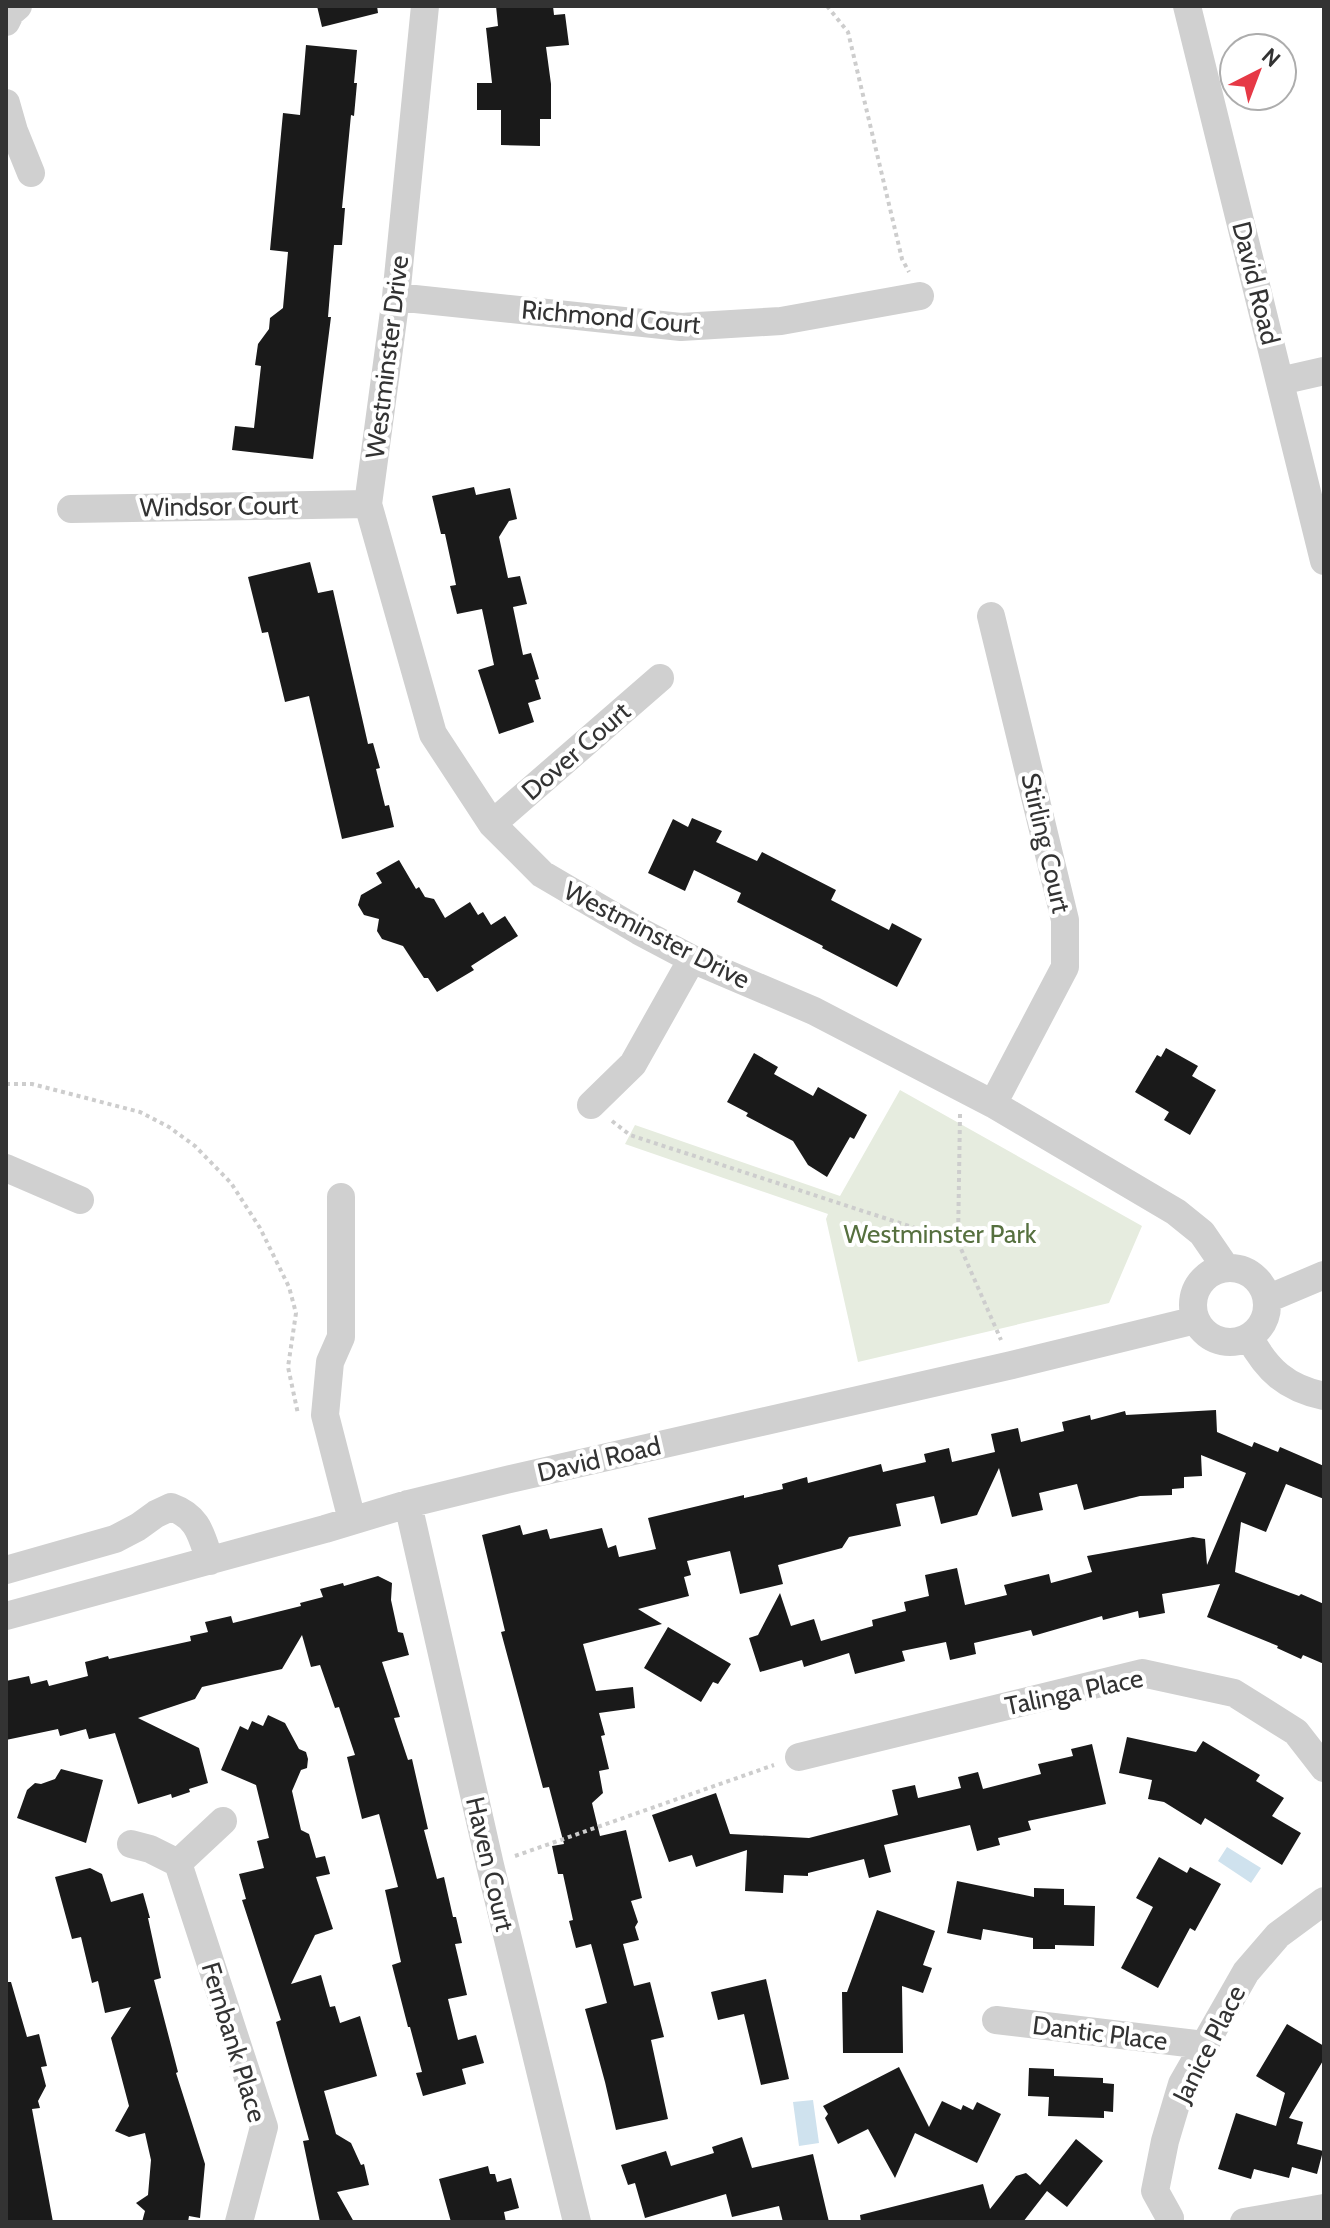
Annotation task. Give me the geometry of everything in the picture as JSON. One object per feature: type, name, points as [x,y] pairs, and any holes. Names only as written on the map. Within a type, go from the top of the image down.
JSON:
[{"type":"street","points":[[6,22],[18,6]]},
{"type":"street","name":"Westminster Drive","points":[[425,6],[396,297],[368,504],[433,734],[492,824],[542,874],[692,959],[814,1011],[993,1104],[1176,1212],[1202,1233],[1226,1268]]},
{"type":"street","name":"David Road","points":[[1187,6],[1324,561]]},
{"type":"street","points":[[6,103],[31,173]]},
{"type":"street","name":"Richmond Court","points":[[396,297],[681,327],[781,321],[920,296]]},
{"type":"street","points":[[1280,381],[1324,371]]},
{"type":"street","name":"Windsor Court","points":[[71,509],[368,504]]},
{"type":"street","name":"Stirling Court","points":[[991,616],[1065,920],[1065,967],[993,1104]]},
{"type":"street","name":"Dover Court","points":[[492,824],[660,678]]},
{"type":"street","points":[[591,1105],[633,1064],[692,959]]},
{"type":"street","points":[[6,1168],[80,1200]]},
{"type":"street","points":[[341,1197],[341,1337],[330,1362],[325,1415],[352,1520]]},
{"type":"street","points":[[1226,1268],[1248,1272],[1256,1279],[1267,1299],[1267,1310],[1264,1321],[1249,1337],[1225,1342],[1203,1330],[1193,1308],[1198,1286],[1205,1277],[1226,1268]]},
{"type":"street","points":[[1267,1299],[1324,1275]]},
{"type":"street","name":"David Road","points":[[6,1616],[408,1504],[1196,1320]]},
{"type":"street","points":[[1249,1337],[1259,1356],[1276,1375],[1303,1392],[1324,1396]]},
{"type":"street","name":"Haven Court","points":[[408,1504],[490,1865],[577,2222]]},
{"type":"street","points":[[6,1570],[115,1539],[171,1507],[194,1520],[210,1561]]},
{"type":"street","name":"Talinga Place","points":[[799,1757],[1142,1673],[1234,1693],[1296,1732],[1324,1768]]},
{"type":"street","points":[[131,1844],[150,1849],[178,1863],[223,1821]]},
{"type":"street","name":"Fernbank Place","points":[[178,1863],[264,2127],[239,2222]]},
{"type":"street","name":"Janice Place","points":[[1169,2221],[1155,2191],[1165,2141],[1182,2084],[1246,1972],[1278,1935],[1324,1901]]},
{"type":"street","name":"Dantic Place","points":[[996,2020],[1204,2045]]},
{"type":"street","points":[[1244,2222],[1324,2208]]},
{"type":"path","points":[[827,6],[848,32],[902,259],[920,296]]},
{"type":"path","points":[[6,1084],[32,1084],[140,1112],[169,1127],[195,1146],[231,1183],[260,1228],[289,1287],[296,1313],[288,1367],[298,1418]]},
{"type":"path","points":[[960,1087],[958,1242],[1012,1365]]},
{"type":"path","points":[[591,1105],[630,1135],[958,1242]]},
{"type":"path","points":[[490,1865],[799,1757]]},
{"type":"green space","name":"Westminster Park","points":[[900,1090],[1142,1226],[1109,1303],[858,1362],[826,1219],[828,1214],[625,1144],[635,1125],[840,1196]]},
{"type":"water","points":[[1227,1847],[1261,1868],[1251,1883],[1218,1861]]},
{"type":"water","points":[[813,2100],[819,2143],[799,2146],[793,2102]]},
{"type":"building","points":[[317,6],[377,6],[378,13],[322,27]]},
{"type":"building","points":[[496,6],[553,6],[554,15],[565,14],[569,45],[546,47],[551,84],[551,119],[540,119],[540,146],[501,145],[501,110],[477,110],[477,83],[492,83],[486,28],[498,26]]},
{"type":"building","points":[[306,45],[357,50],[354,116],[351,115],[342,208],[345,208],[342,245],[334,245],[328,317],[331,317],[313,459],[232,450],[235,426],[254,428],[261,366],[255,365],[258,344],[269,329],[270,318],[283,308],[288,252],[270,250],[283,113],[300,115]]},
{"type":"building","points":[[474,487],[476,495],[510,488],[517,519],[509,521],[499,537],[508,578],[520,576],[527,604],[513,607],[523,655],[531,653],[539,679],[535,680],[541,699],[528,703],[534,722],[499,734],[478,670],[494,665],[482,609],[457,614],[450,586],[456,585],[445,534],[441,534],[432,496]]},
{"type":"building","points":[[310,562],[318,593],[333,590],[368,744],[373,743],[385,806],[389,805],[394,827],[342,839],[309,696],[285,702],[268,632],[262,633],[248,577]]},
{"type":"building","points":[[692,818],[722,831],[716,842],[757,861],[762,852],[836,890],[831,900],[889,930],[892,923],[922,939],[897,987],[737,902],[741,893],[694,870],[685,891],[648,873],[673,819],[688,827]]},
{"type":"building","points":[[399,860],[416,889],[419,887],[425,897],[434,899],[445,918],[470,902],[478,915],[483,912],[491,925],[505,916],[518,936],[471,966],[474,970],[437,992],[403,946],[382,939],[377,931],[379,919],[364,915],[358,905],[361,895],[382,883],[376,873]]},
{"type":"building","points":[[1166,1048],[1198,1066],[1192,1076],[1216,1090],[1190,1135],[1164,1120],[1169,1112],[1135,1092],[1157,1055],[1161,1057]]},
{"type":"building","points":[[754,1053],[778,1067],[774,1074],[813,1096],[818,1087],[867,1115],[827,1177],[808,1165],[793,1141],[727,1102]]},
{"type":"building","points":[[1216,1410],[1217,1432],[1252,1447],[1254,1442],[1278,1452],[1280,1447],[1324,1466],[1324,1499],[1286,1484],[1266,1532],[1241,1522],[1235,1572],[1324,1604],[1324,1664],[1303,1655],[1301,1659],[1278,1646],[1207,1617],[1220,1584],[1162,1594],[1165,1613],[1139,1618],[1138,1611],[1103,1620],[1102,1616],[1033,1636],[1031,1630],[974,1643],[976,1654],[950,1660],[946,1642],[902,1651],[905,1661],[855,1674],[849,1653],[804,1667],[802,1660],[760,1672],[749,1638],[758,1635],[780,1593],[791,1626],[814,1619],[821,1641],[873,1626],[872,1620],[906,1611],[904,1602],[929,1596],[925,1575],[957,1568],[965,1605],[1007,1595],[1004,1585],[1049,1574],[1051,1583],[1092,1572],[1087,1556],[1193,1537],[1205,1539],[1207,1565],[1246,1473],[1201,1455],[1202,1476],[1184,1477],[1184,1488],[1172,1489],[1172,1495],[1140,1496],[1084,1510],[1077,1484],[1039,1493],[1043,1510],[1012,1517],[999,1468],[977,1515],[941,1524],[934,1496],[896,1504],[901,1526],[849,1537],[842,1548],[778,1565],[783,1584],[740,1594],[730,1551],[687,1561],[691,1575],[684,1577],[689,1596],[638,1609],[662,1624],[583,1644],[596,1691],[633,1687],[635,1708],[599,1713],[609,1769],[599,1771],[603,1793],[592,1803],[600,1836],[626,1830],[642,1898],[631,1901],[638,1922],[635,1927],[639,1940],[623,1944],[634,1986],[650,1982],[664,2037],[651,2040],[668,2119],[616,2130],[585,2009],[607,2003],[591,1944],[576,1948],[563,1874],[558,1874],[552,1846],[564,1844],[549,1787],[543,1788],[501,1632],[505,1631],[482,1535],[520,1525],[523,1535],[547,1529],[550,1539],[602,1528],[608,1548],[616,1545],[619,1557],[656,1549],[648,1518],[783,1489],[782,1484],[807,1477],[808,1483],[881,1464],[883,1472],[926,1462],[924,1454],[949,1448],[952,1462],[995,1452],[991,1434],[1018,1428],[1021,1442],[1064,1431],[1062,1422],[1090,1415],[1091,1420],[1125,1411],[1126,1415]]},
{"type":"building","points":[[378,1576],[392,1583],[391,1600],[398,1632],[403,1633],[409,1655],[382,1662],[400,1717],[394,1718],[408,1760],[412,1759],[428,1829],[424,1830],[437,1879],[444,1877],[462,1943],[455,1944],[467,1995],[448,1999],[458,2040],[476,2035],[484,2063],[462,2069],[466,2084],[423,2096],[416,2073],[422,2072],[392,1965],[401,1962],[385,1890],[398,1887],[379,1814],[362,1819],[347,1757],[355,1755],[339,1707],[335,1708],[320,1665],[311,1667],[302,1635],[282,1669],[202,1687],[195,1699],[138,1718],[199,1748],[208,1783],[189,1789],[190,1792],[138,1804],[115,1733],[89,1739],[86,1729],[60,1736],[58,1729],[6,1740],[6,1681],[29,1676],[31,1684],[47,1680],[49,1686],[88,1676],[85,1662],[191,1641],[190,1636],[208,1632],[205,1622],[231,1616],[233,1623],[301,1606],[300,1603],[323,1597],[320,1589]]},
{"type":"building","points":[[668,1627],[731,1664],[718,1684],[713,1682],[701,1702],[644,1668]]},
{"type":"building","points":[[268,1715],[285,1723],[299,1749],[306,1752],[307,1768],[301,1770],[292,1791],[301,1830],[309,1834],[316,1858],[325,1856],[330,1874],[316,1877],[333,1929],[315,1935],[291,1984],[321,1975],[330,2007],[335,2006],[340,2023],[360,2016],[377,2076],[324,2091],[336,2134],[351,2143],[361,2165],[364,2164],[369,2185],[337,2192],[354,2222],[320,2222],[303,2141],[309,2140],[276,2022],[281,2020],[242,1900],[246,1899],[239,1874],[264,1868],[257,1841],[269,1838],[256,1785],[221,1770],[240,1726],[248,1730],[252,1721],[263,1726]]},
{"type":"building","points":[[1127,1737],[1196,1752],[1203,1741],[1260,1775],[1256,1781],[1284,1798],[1272,1816],[1301,1833],[1282,1865],[1205,1818],[1201,1825],[1164,1802],[1148,1799],[1152,1780],[1119,1773]]},
{"type":"building","points":[[1092,1744],[1106,1804],[1028,1821],[1031,1830],[998,1838],[1000,1845],[977,1851],[970,1825],[884,1845],[891,1872],[869,1878],[864,1859],[808,1873],[808,1876],[784,1875],[783,1893],[745,1891],[747,1850],[696,1867],[692,1855],[669,1862],[652,1815],[716,1793],[730,1834],[809,1838],[898,1815],[892,1790],[915,1785],[918,1798],[961,1788],[958,1777],[978,1772],[983,1789],[1041,1774],[1038,1764],[1073,1756],[1071,1749]]},
{"type":"building","points":[[61,1769],[103,1780],[86,1843],[17,1818],[27,1790],[35,1783],[55,1779]]},
{"type":"building","points":[[1159,1857],[1187,1873],[1190,1867],[1221,1884],[1195,1931],[1190,1928],[1158,1988],[1121,1968],[1153,1907],[1136,1898]]},
{"type":"building","points":[[90,1868],[102,1874],[111,1902],[143,1893],[150,1918],[161,1978],[154,1980],[176,2073],[205,2164],[200,2218],[189,2216],[188,2222],[142,2222],[145,2211],[136,2203],[148,2195],[151,2160],[145,2133],[129,2137],[115,2131],[129,2106],[111,2038],[131,2007],[105,2013],[98,1981],[92,1983],[81,1937],[72,1939],[55,1877]]},
{"type":"building","points":[[957,1881],[1034,1897],[1034,1888],[1064,1889],[1064,1905],[1095,1906],[1094,1946],[1055,1945],[1055,1949],[1033,1949],[1033,1938],[983,1929],[981,1940],[947,1933]]},
{"type":"building","points":[[877,1910],[935,1931],[923,1965],[932,1968],[923,1993],[902,1986],[903,2053],[843,2053],[842,1992],[847,1992]]},
{"type":"building","points":[[766,1979],[789,2079],[761,2085],[744,2014],[718,2020],[711,1992]]},
{"type":"building","points":[[6,1982],[11,1982],[27,2037],[39,2034],[47,2066],[41,2067],[46,2086],[38,2101],[40,2108],[32,2109],[53,2222],[6,2222]]},
{"type":"building","points":[[1287,2024],[1324,2046],[1324,2059],[1289,2118],[1303,2122],[1297,2144],[1323,2151],[1317,2174],[1292,2167],[1289,2178],[1254,2169],[1251,2179],[1218,2169],[1236,2113],[1276,2126],[1285,2093],[1256,2076]]},
{"type":"building","points":[[899,2067],[929,2127],[942,2101],[961,2110],[963,2105],[973,2110],[977,2102],[1001,2114],[977,2163],[915,2133],[895,2178],[868,2129],[838,2144],[825,2118],[828,2114],[823,2106]]},
{"type":"building","points":[[1029,2068],[1054,2069],[1054,2076],[1103,2078],[1103,2083],[1114,2084],[1113,2112],[1104,2111],[1104,2118],[1048,2116],[1049,2097],[1028,2096]]},
{"type":"building","points":[[742,2137],[752,2168],[813,2154],[829,2222],[783,2222],[779,2206],[732,2217],[726,2194],[645,2218],[635,2183],[628,2185],[621,2165],[666,2151],[671,2166],[714,2153],[712,2147]]},
{"type":"building","points":[[1076,2139],[1103,2161],[1067,2207],[1047,2191],[1023,2222],[861,2222],[860,2215],[983,2184],[990,2209],[1016,2176],[1026,2173],[1040,2185]]},
{"type":"building","points":[[488,2166],[497,2182],[511,2178],[519,2208],[504,2212],[506,2222],[451,2222],[439,2179]]}]
